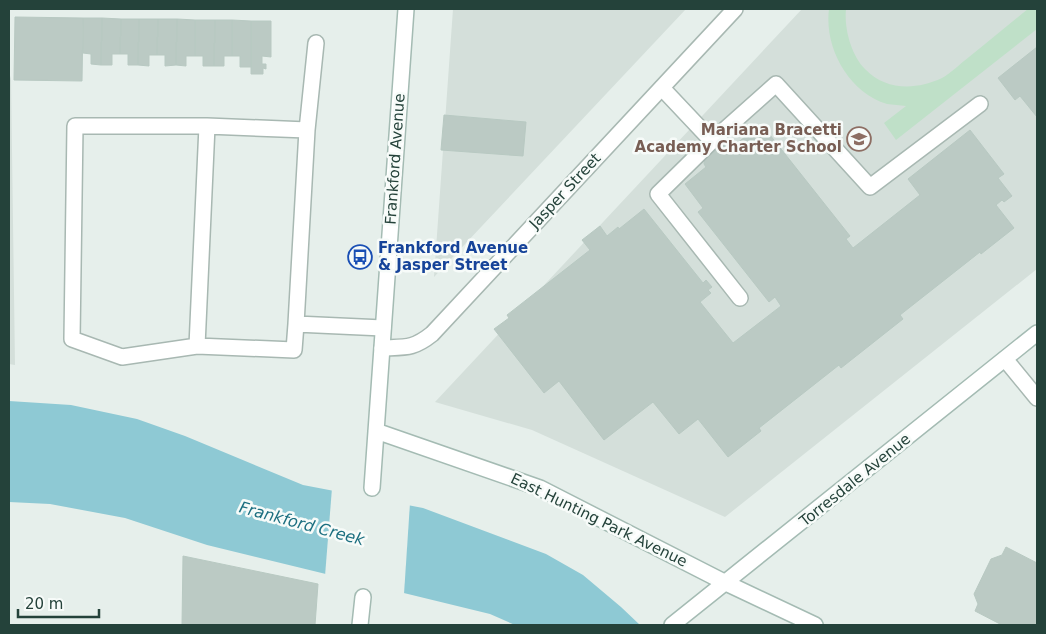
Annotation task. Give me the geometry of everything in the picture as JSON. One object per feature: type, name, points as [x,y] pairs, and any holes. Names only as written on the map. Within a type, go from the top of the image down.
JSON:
[{"type":"main road","name":"Frankford Avenue","points":[[372,488],[406,9]]},
{"type":"main road","name":"Jasper Street","points":[[382,348],[412,347],[432,334],[735,9]]},
{"type":"main road","points":[[307,130],[207,126],[75,126],[72,339],[122,358],[197,346],[294,350],[307,130],[316,43]]},
{"type":"main road","points":[[740,298],[658,194],[712,141],[776,84],[870,187],[980,104]]},
{"type":"main road","points":[[662,88],[712,141]]},
{"type":"main road","points":[[197,346],[207,126]]},
{"type":"main road","points":[[296,324],[383,328]]},
{"type":"main road","name":"Torresdale Avenue","points":[[672,625],[1037,333]]},
{"type":"main road","points":[[1005,359],[1037,398]]},
{"type":"main road","name":"East Hunting Park Avenue","points":[[376,431],[540,488],[726,583],[794,621],[815,625]]},
{"type":"main road","points":[[360,625],[363,597]]},
{"type":"shaded area","points":[[453,9],[686,9],[434,277]]},
{"type":"shaded area","name":"Mariana Bracetti Academy Charter School","points":[[802,9],[1037,9],[1037,269],[725,517],[532,430],[435,402]]},
{"type":"shaded area","points":[[9,72],[11,79],[15,365],[9,364]]},
{"type":"green space","points":[[829,9],[846,9],[847,33],[852,49],[865,69],[882,81],[902,86],[922,85],[942,78],[1028,9],[1037,9],[1037,29],[896,140],[884,123],[906,106],[887,104],[873,98],[850,79],[841,66],[830,38],[828,24]]},
{"type":"water","name":"Frankford Creek","points":[[9,401],[71,405],[137,419],[185,436],[303,485],[423,508],[546,554],[583,575],[640,625],[515,625],[490,614],[207,545],[125,518],[50,504],[9,502]]},
{"type":"pier","points":[[332,488],[410,503],[404,594],[325,576]]},
{"type":"building","points":[[15,17],[83,18],[82,81],[14,80]]},
{"type":"building","points":[[83,18],[102,18],[101,65],[91,64],[91,54],[83,53]]},
{"type":"building","points":[[102,18],[121,19],[120,54],[112,54],[112,65],[101,65]]},
{"type":"building","points":[[121,19],[139,19],[138,65],[128,65],[128,54],[120,54]]},
{"type":"building","points":[[139,19],[158,19],[157,55],[149,55],[149,66],[138,65]]},
{"type":"building","points":[[158,19],[177,19],[176,65],[165,66],[165,55],[157,55]]},
{"type":"building","points":[[177,19],[195,20],[195,56],[186,56],[186,66],[176,65]]},
{"type":"building","points":[[195,20],[215,20],[214,66],[203,66],[203,56],[195,56]]},
{"type":"building","points":[[215,20],[232,20],[232,56],[224,56],[224,66],[214,66]]},
{"type":"building","points":[[232,20],[251,21],[251,67],[240,67],[240,56],[232,56]]},
{"type":"building","points":[[251,21],[271,21],[271,57],[262,56],[262,64],[266,64],[266,69],[263,68],[263,74],[251,74]]},
{"type":"building","points":[[1037,47],[1037,117],[1020,96],[1015,100],[998,78]]},
{"type":"building","points":[[444,115],[526,122],[523,156],[441,150]]},
{"type":"building","points":[[756,128],[761,134],[766,130],[850,236],[846,239],[853,248],[920,195],[908,179],[970,130],[1004,174],[998,178],[1012,196],[996,205],[1014,228],[981,254],[980,252],[900,315],[903,319],[841,368],[839,365],[759,428],[761,431],[728,457],[698,419],[679,434],[653,402],[604,440],[559,381],[544,393],[494,329],[509,318],[507,315],[590,250],[582,240],[600,226],[607,236],[644,209],[703,283],[706,280],[712,287],[708,290],[711,293],[700,302],[733,343],[781,306],[775,297],[769,302],[698,212],[703,208],[685,184],[706,167],[704,164],[705,153],[720,141],[733,142],[735,145]]},
{"type":"building","points":[[1006,547],[1037,563],[1037,620],[1035,625],[1002,625],[975,611],[978,604],[974,594],[991,559],[1002,555]]},
{"type":"building","points":[[183,556],[318,584],[315,625],[182,625]]},
{"type":"place","name":"Mariana Bracetti Academy Charter School","points":[[859,139]]},
{"type":"place","name":"Frankford Avenue & Jasper Street","points":[[360,257]]}]
